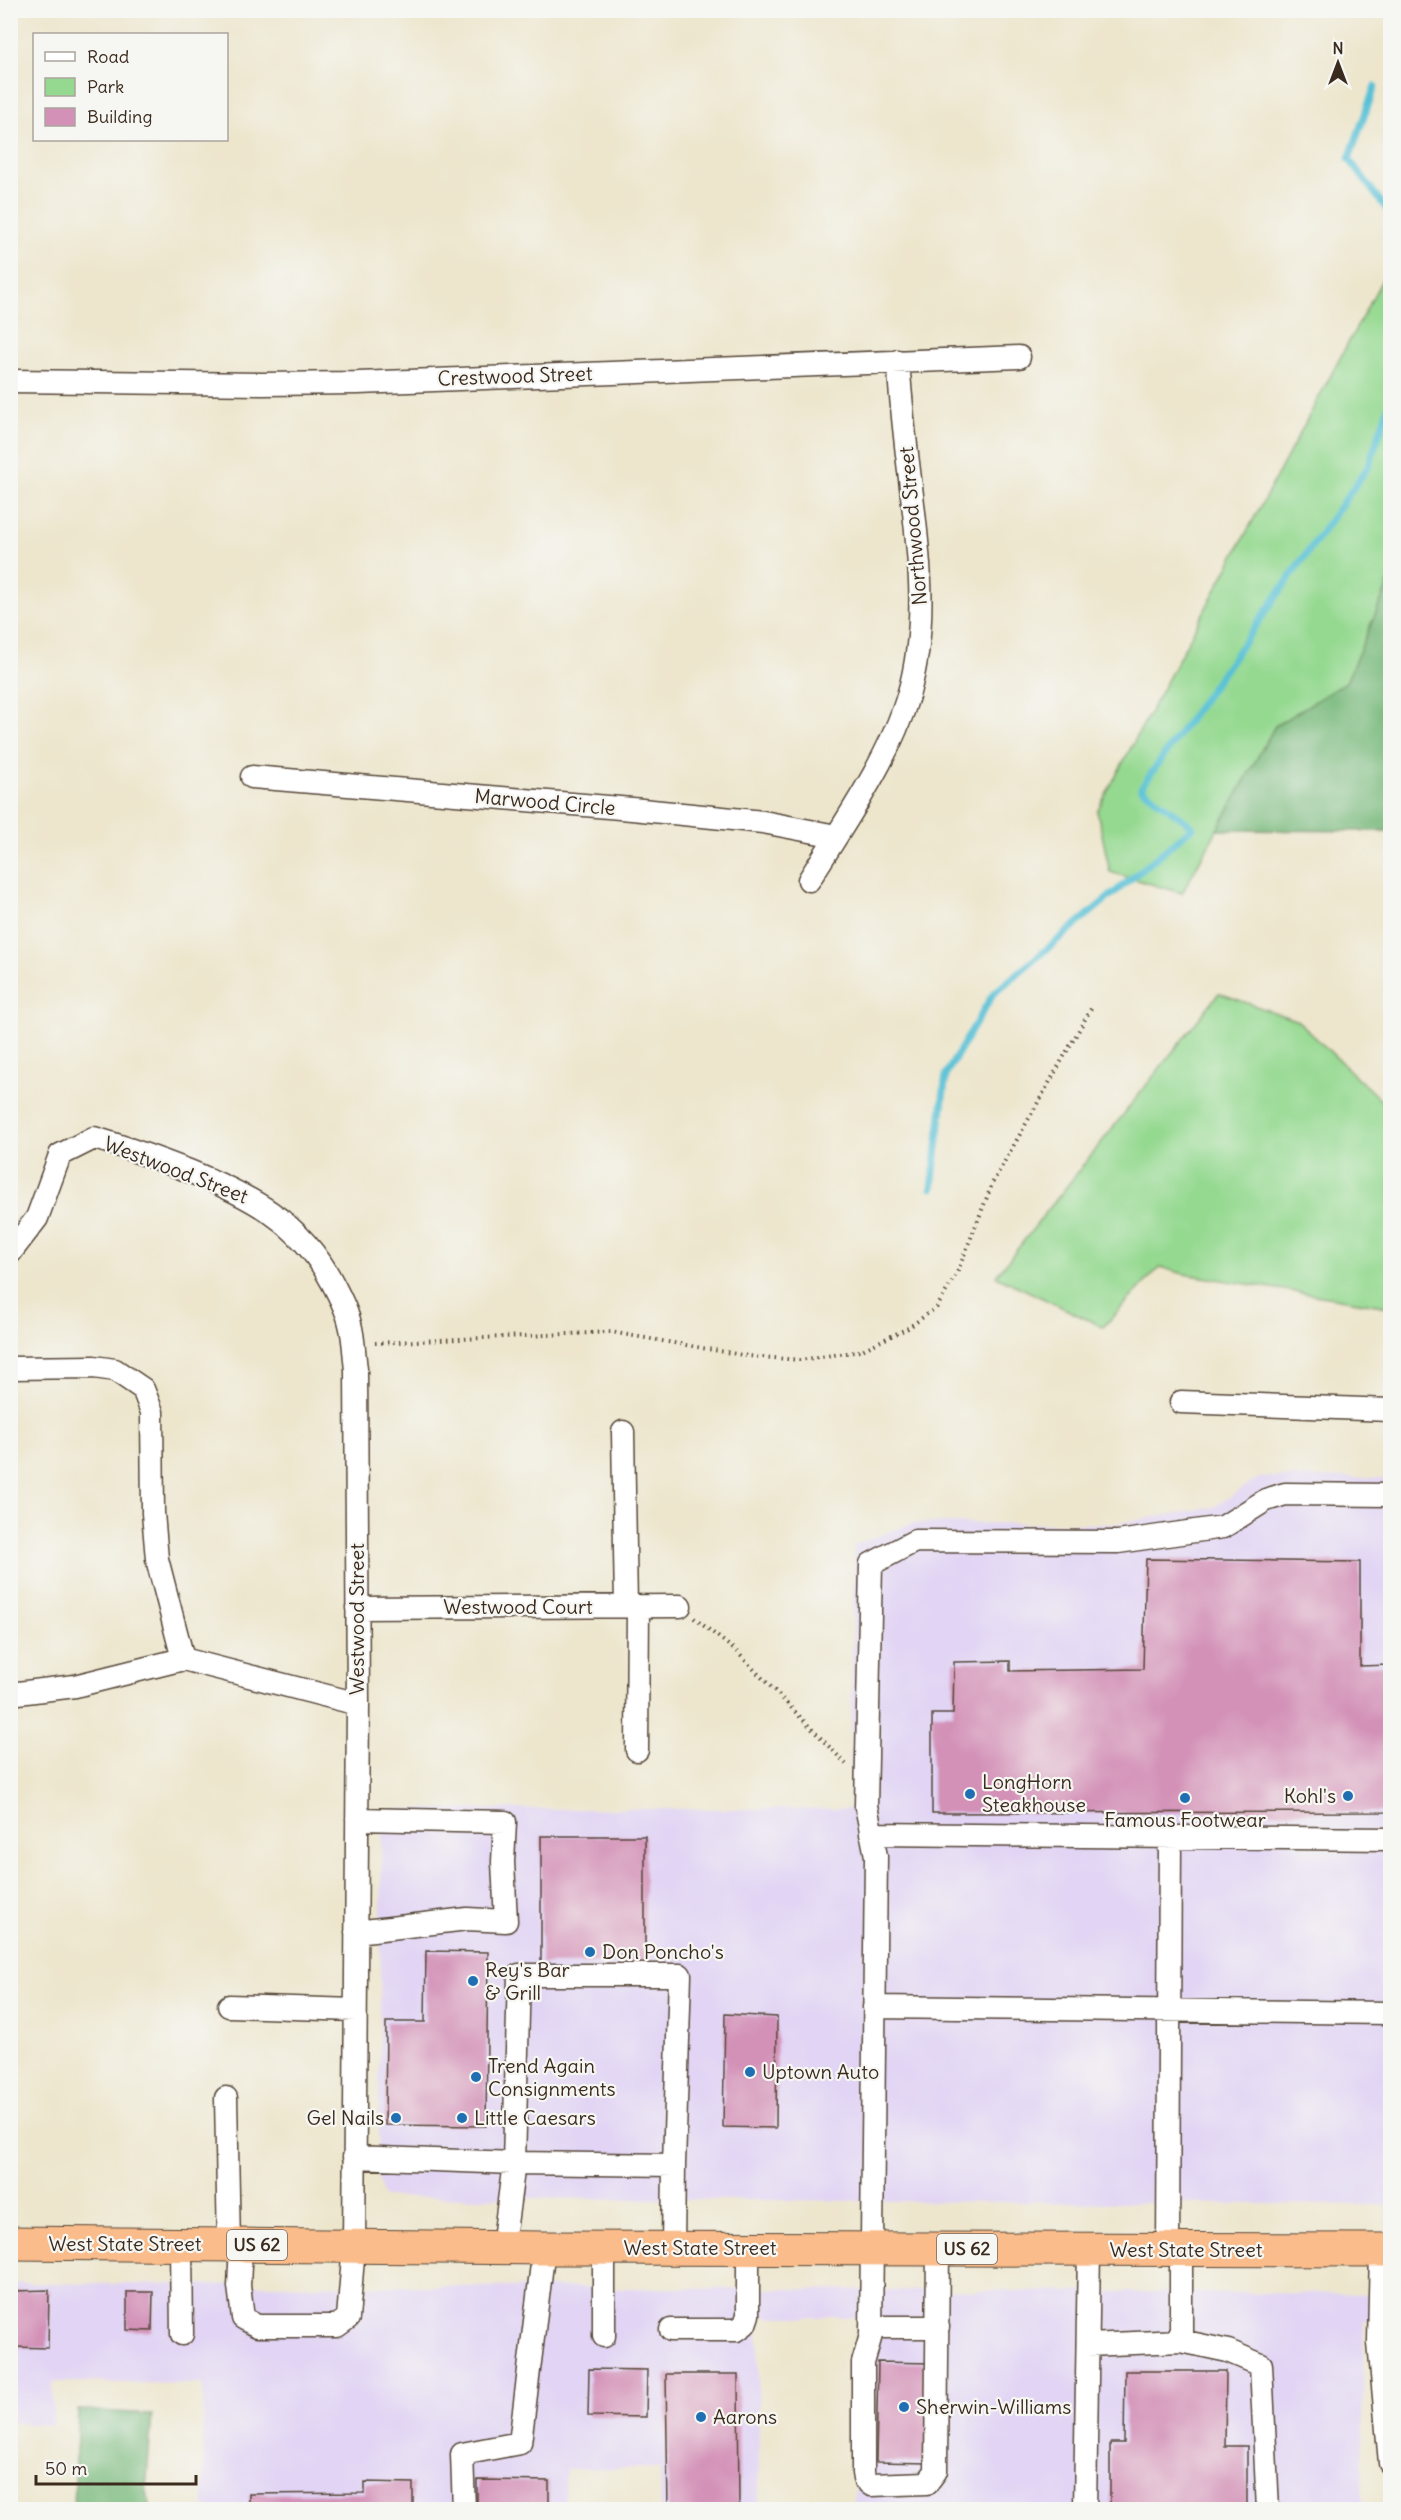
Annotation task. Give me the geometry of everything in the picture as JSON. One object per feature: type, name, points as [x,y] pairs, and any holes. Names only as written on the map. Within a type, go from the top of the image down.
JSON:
[{"type":"highway","name":"West State Street","points":[[10,2243],[544,2248],[1386,2250]]},
{"type":"street","name":"Crestwood Street","points":[[10,381],[358,383],[1019,357]]},
{"type":"street","name":"Northwood Street","points":[[809,880],[883,756],[897,726],[910,686],[920,633],[921,584],[898,361]]},
{"type":"street","name":"Marwood Circle","points":[[252,777],[763,822],[836,836]]},
{"type":"street","name":"Westwood Street","points":[[10,1253],[37,1218],[60,1155],[94,1138],[229,1187],[257,1202],[282,1220],[305,1241],[324,1266],[351,1324],[356,1369],[357,1819],[354,2246],[348,2318],[337,2326],[257,2326],[243,2318],[235,2244]]},
{"type":"street","points":[[10,1368],[94,1367],[115,1370],[143,1389],[152,1412],[153,1513],[157,1559],[183,1659]]},
{"type":"street","points":[[1181,1402],[1390,1410]]},
{"type":"street","points":[[623,1432],[637,1750]]},
{"type":"street","points":[[938,2248],[936,2471],[927,2483],[871,2485],[864,2479],[863,2462],[864,2363],[871,2327],[876,1856],[866,1806],[871,1564],[915,1541],[1119,1542],[1223,1527],[1266,1500],[1285,1494],[1390,1495]]},
{"type":"street","name":"Westwood Court","points":[[357,1608],[680,1606]]},
{"type":"street","points":[[10,1694],[75,1686],[183,1659],[357,1704]]},
{"type":"street","points":[[356,1932],[467,1919],[506,1921],[503,1863],[505,1822],[357,1819]]},
{"type":"street","points":[[871,1834],[1390,1839]]},
{"type":"street","points":[[1170,1837],[1169,2009],[1175,2250],[1181,2341]]},
{"type":"street","points":[[502,2247],[514,2163],[519,1975],[680,1975],[673,2248]]},
{"type":"street","points":[[229,2006],[355,2010]]},
{"type":"street","points":[[874,2007],[1390,2013]]},
{"type":"street","points":[[226,2098],[235,2244]]},
{"type":"street","points":[[354,2157],[514,2163],[674,2165]]},
{"type":"street","points":[[181,2244],[182,2334]]},
{"type":"street","points":[[464,2510],[462,2454],[520,2443],[544,2248]]},
{"type":"street","points":[[604,2248],[604,2336]]},
{"type":"street","points":[[671,2330],[737,2330],[745,2324],[748,2315],[748,2248]]},
{"type":"street","points":[[1084,2510],[1089,2249]]},
{"type":"street","points":[[1386,2250],[1379,2342],[1390,2463]]},
{"type":"street","points":[[871,2327],[938,2327]]},
{"type":"street","points":[[1088,2345],[1181,2341],[1228,2351],[1261,2365],[1268,2510]]},
{"type":"path","points":[[353,1344],[611,1332],[652,1338],[714,1352],[769,1358],[800,1360],[860,1351],[908,1328],[937,1307],[957,1273],[993,1182],[1092,1007]]},
{"type":"path","points":[[680,1606],[736,1651],[866,1785]]},
{"type":"shaded area","points":[[1260,1477],[1390,1478],[1390,2205],[384,2197],[378,2179],[382,1809],[850,1809],[854,1545],[913,1523],[1114,1524],[1214,1507]]},
{"type":"shaded area","points":[[11,2283],[1390,2294],[1390,2321],[1364,2321],[1362,2509],[855,2509],[858,2317],[758,2317],[759,2509],[661,2509],[660,2468],[566,2469],[565,2509],[204,2509],[203,2384],[53,2382],[53,2425],[11,2423]]},
{"type":"green space","points":[[1390,265],[1390,580],[1346,683],[1275,726],[1182,893],[1110,872],[1097,811]]},
{"type":"green space","points":[[1390,580],[1390,831],[1217,830],[1275,726],[1346,682]]},
{"type":"green space","points":[[1219,993],[1298,1021],[1390,1109],[1390,1307],[1184,1274],[1160,1267],[1103,1327],[996,1276]]},
{"type":"green space","points":[[78,2410],[152,2414],[146,2492],[152,2509],[74,2509]]},
{"type":"building","points":[[1146,1559],[1360,1562],[1360,1666],[1390,1665],[1390,1812],[932,1813],[932,1714],[953,1714],[954,1662],[1010,1661],[1010,1671],[1143,1669]]},
{"type":"building","points":[[541,1836],[645,1836],[645,1964],[541,1964]]},
{"type":"building","points":[[426,1951],[488,1952],[486,2126],[385,2125],[386,2022],[425,2022]]},
{"type":"building","name":"Uptown Auto","points":[[725,2014],[777,2017],[776,2128],[723,2127]]},
{"type":"building","points":[[49,2290],[48,2348],[14,2347],[14,2291]]},
{"type":"building","points":[[127,2292],[153,2292],[152,2331],[127,2330]]},
{"type":"building","points":[[878,2362],[931,2363],[929,2463],[876,2462]]},
{"type":"building","points":[[589,2369],[647,2370],[646,2417],[588,2416]]},
{"type":"building","points":[[1125,2371],[1226,2371],[1225,2446],[1247,2446],[1247,2510],[1110,2510],[1110,2443],[1124,2443]]},
{"type":"building","points":[[666,2374],[738,2374],[739,2510],[668,2510]]},
{"type":"building","points":[[477,2480],[549,2481],[549,2510],[477,2510]]},
{"type":"building","points":[[365,2482],[413,2483],[413,2510],[249,2510],[249,2494],[365,2493]]},
{"type":"waterway","points":[[1375,86],[1349,159],[1390,214]]},
{"type":"waterway","points":[[932,1188],[946,1074],[993,994],[1193,827],[1141,788],[1368,467],[1390,403]]},
{"type":"place","name":"LongHorn Steakhouse","points":[[970,1794]]},
{"type":"place","name":"Kohl's","points":[[1348,1796]]},
{"type":"place","name":"Famous Footwear","points":[[1185,1798]]},
{"type":"place","name":"Don Poncho's","points":[[590,1952]]},
{"type":"place","name":"Rey's Bar & Grill","points":[[473,1981]]},
{"type":"place","name":"Uptown Auto","points":[[750,2072]]},
{"type":"place","name":"Trend Again Consignments","points":[[476,2077]]},
{"type":"place","name":"Gel Nails","points":[[396,2118]]},
{"type":"place","name":"Little Caesars","points":[[462,2118]]},
{"type":"place","name":"Sherwin-Williams","points":[[904,2407]]},
{"type":"place","name":"Aarons","points":[[701,2417]]}]
